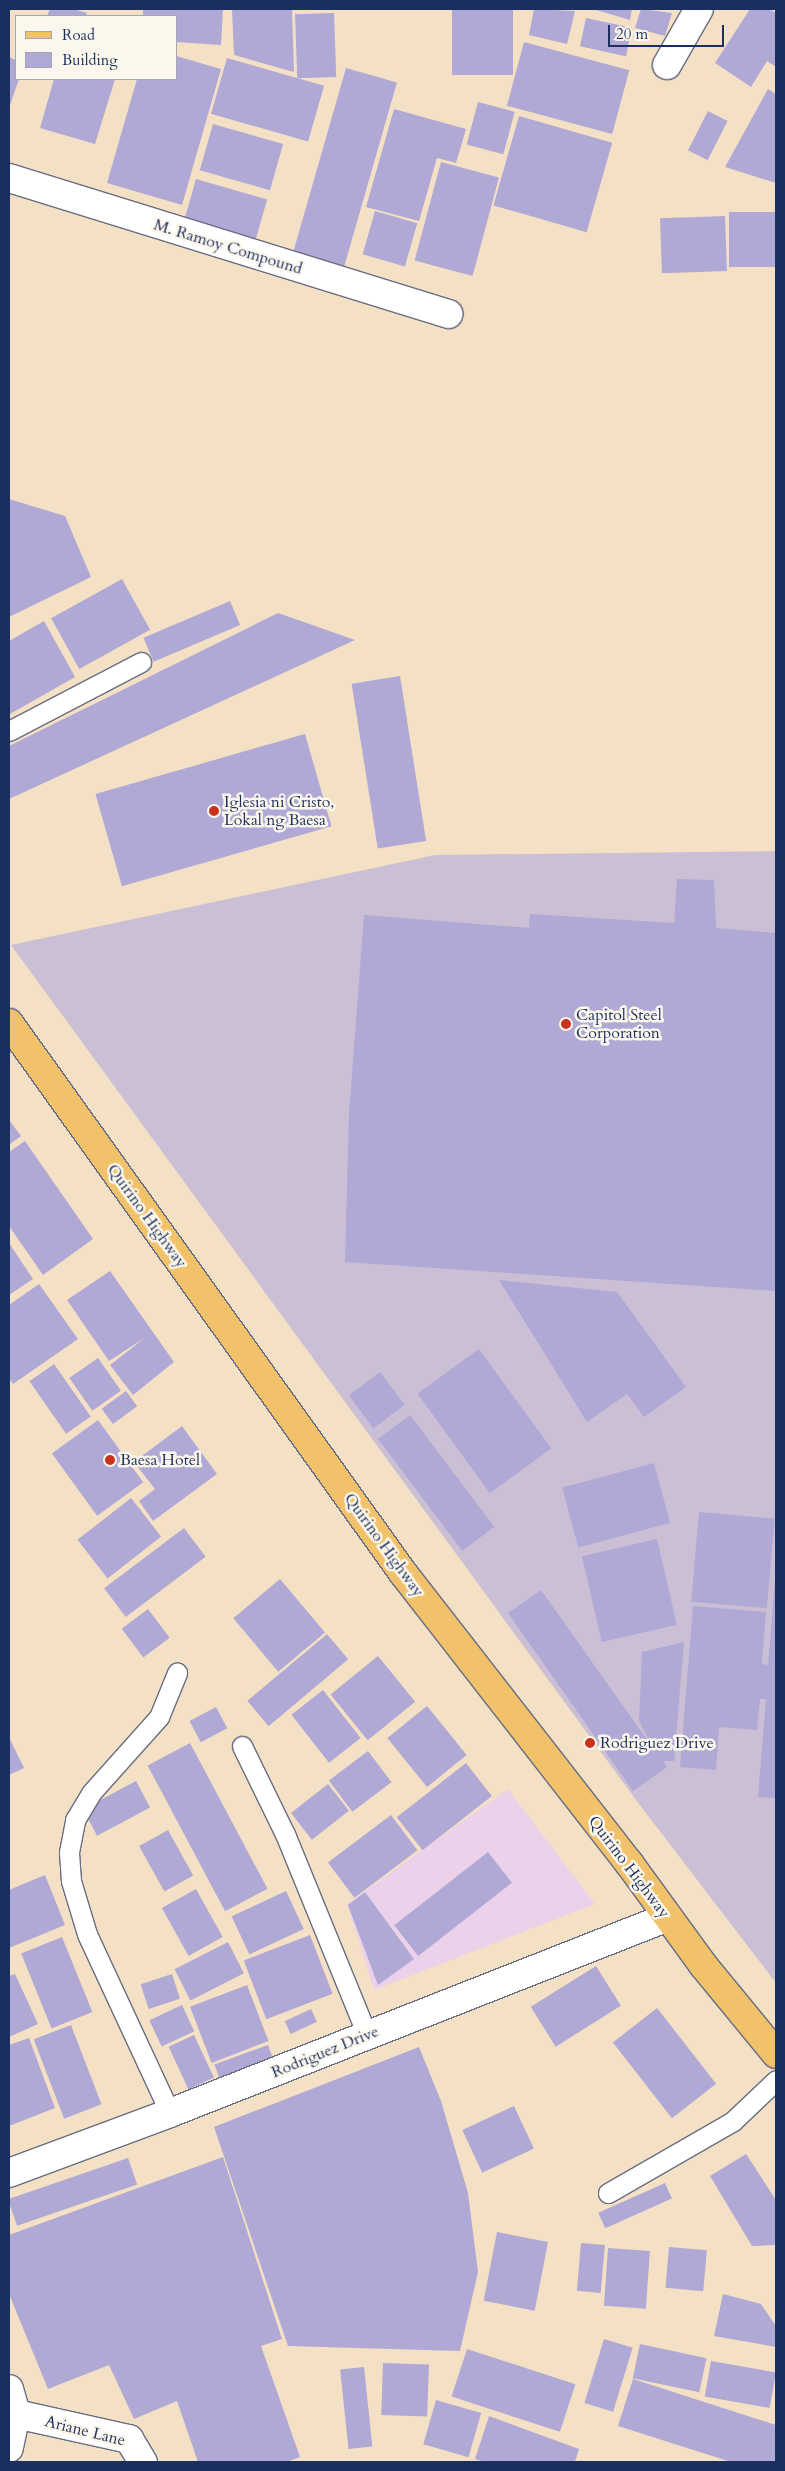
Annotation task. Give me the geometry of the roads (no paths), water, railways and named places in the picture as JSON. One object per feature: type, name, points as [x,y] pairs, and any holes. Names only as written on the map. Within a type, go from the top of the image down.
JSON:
[{"type":"main road","name":"Quirino Highway","points":[[9,1023],[403,1573],[668,1918],[776,2054]]},
{"type":"street","points":[[666,65],[699,9]]},
{"type":"street","name":"M. Ramoy Compound","points":[[9,178],[448,314]]},
{"type":"street","name":"Rodriguez Drive","points":[[9,2173],[170,2113],[668,1918]]},
{"type":"street","points":[[9,2448],[12,2402]]},
{"type":"street","name":"Ariane Lane","points":[[12,2402],[129,2439],[143,2462]]},
{"type":"lane","points":[[9,731],[140,662]]},
{"type":"lane","points":[[170,2113],[87,1934],[71,1881],[69,1852],[74,1820],[91,1793],[159,1717],[177,1673]]},
{"type":"lane","points":[[242,1746],[288,1843],[367,2035]]},
{"type":"lane","points":[[608,2193],[733,2122],[776,2080]]},
{"type":"place","name":"Iglesia ni Cristo, Lokal ng Baesa","points":[[214,811]]},
{"type":"place","name":"Capitol Steel Corporation","points":[[566,1024]]},
{"type":"place","name":"Baesa Hotel","points":[[110,1460]]},
{"type":"place","name":"Rodriguez Drive","points":[[590,1743]]}]
